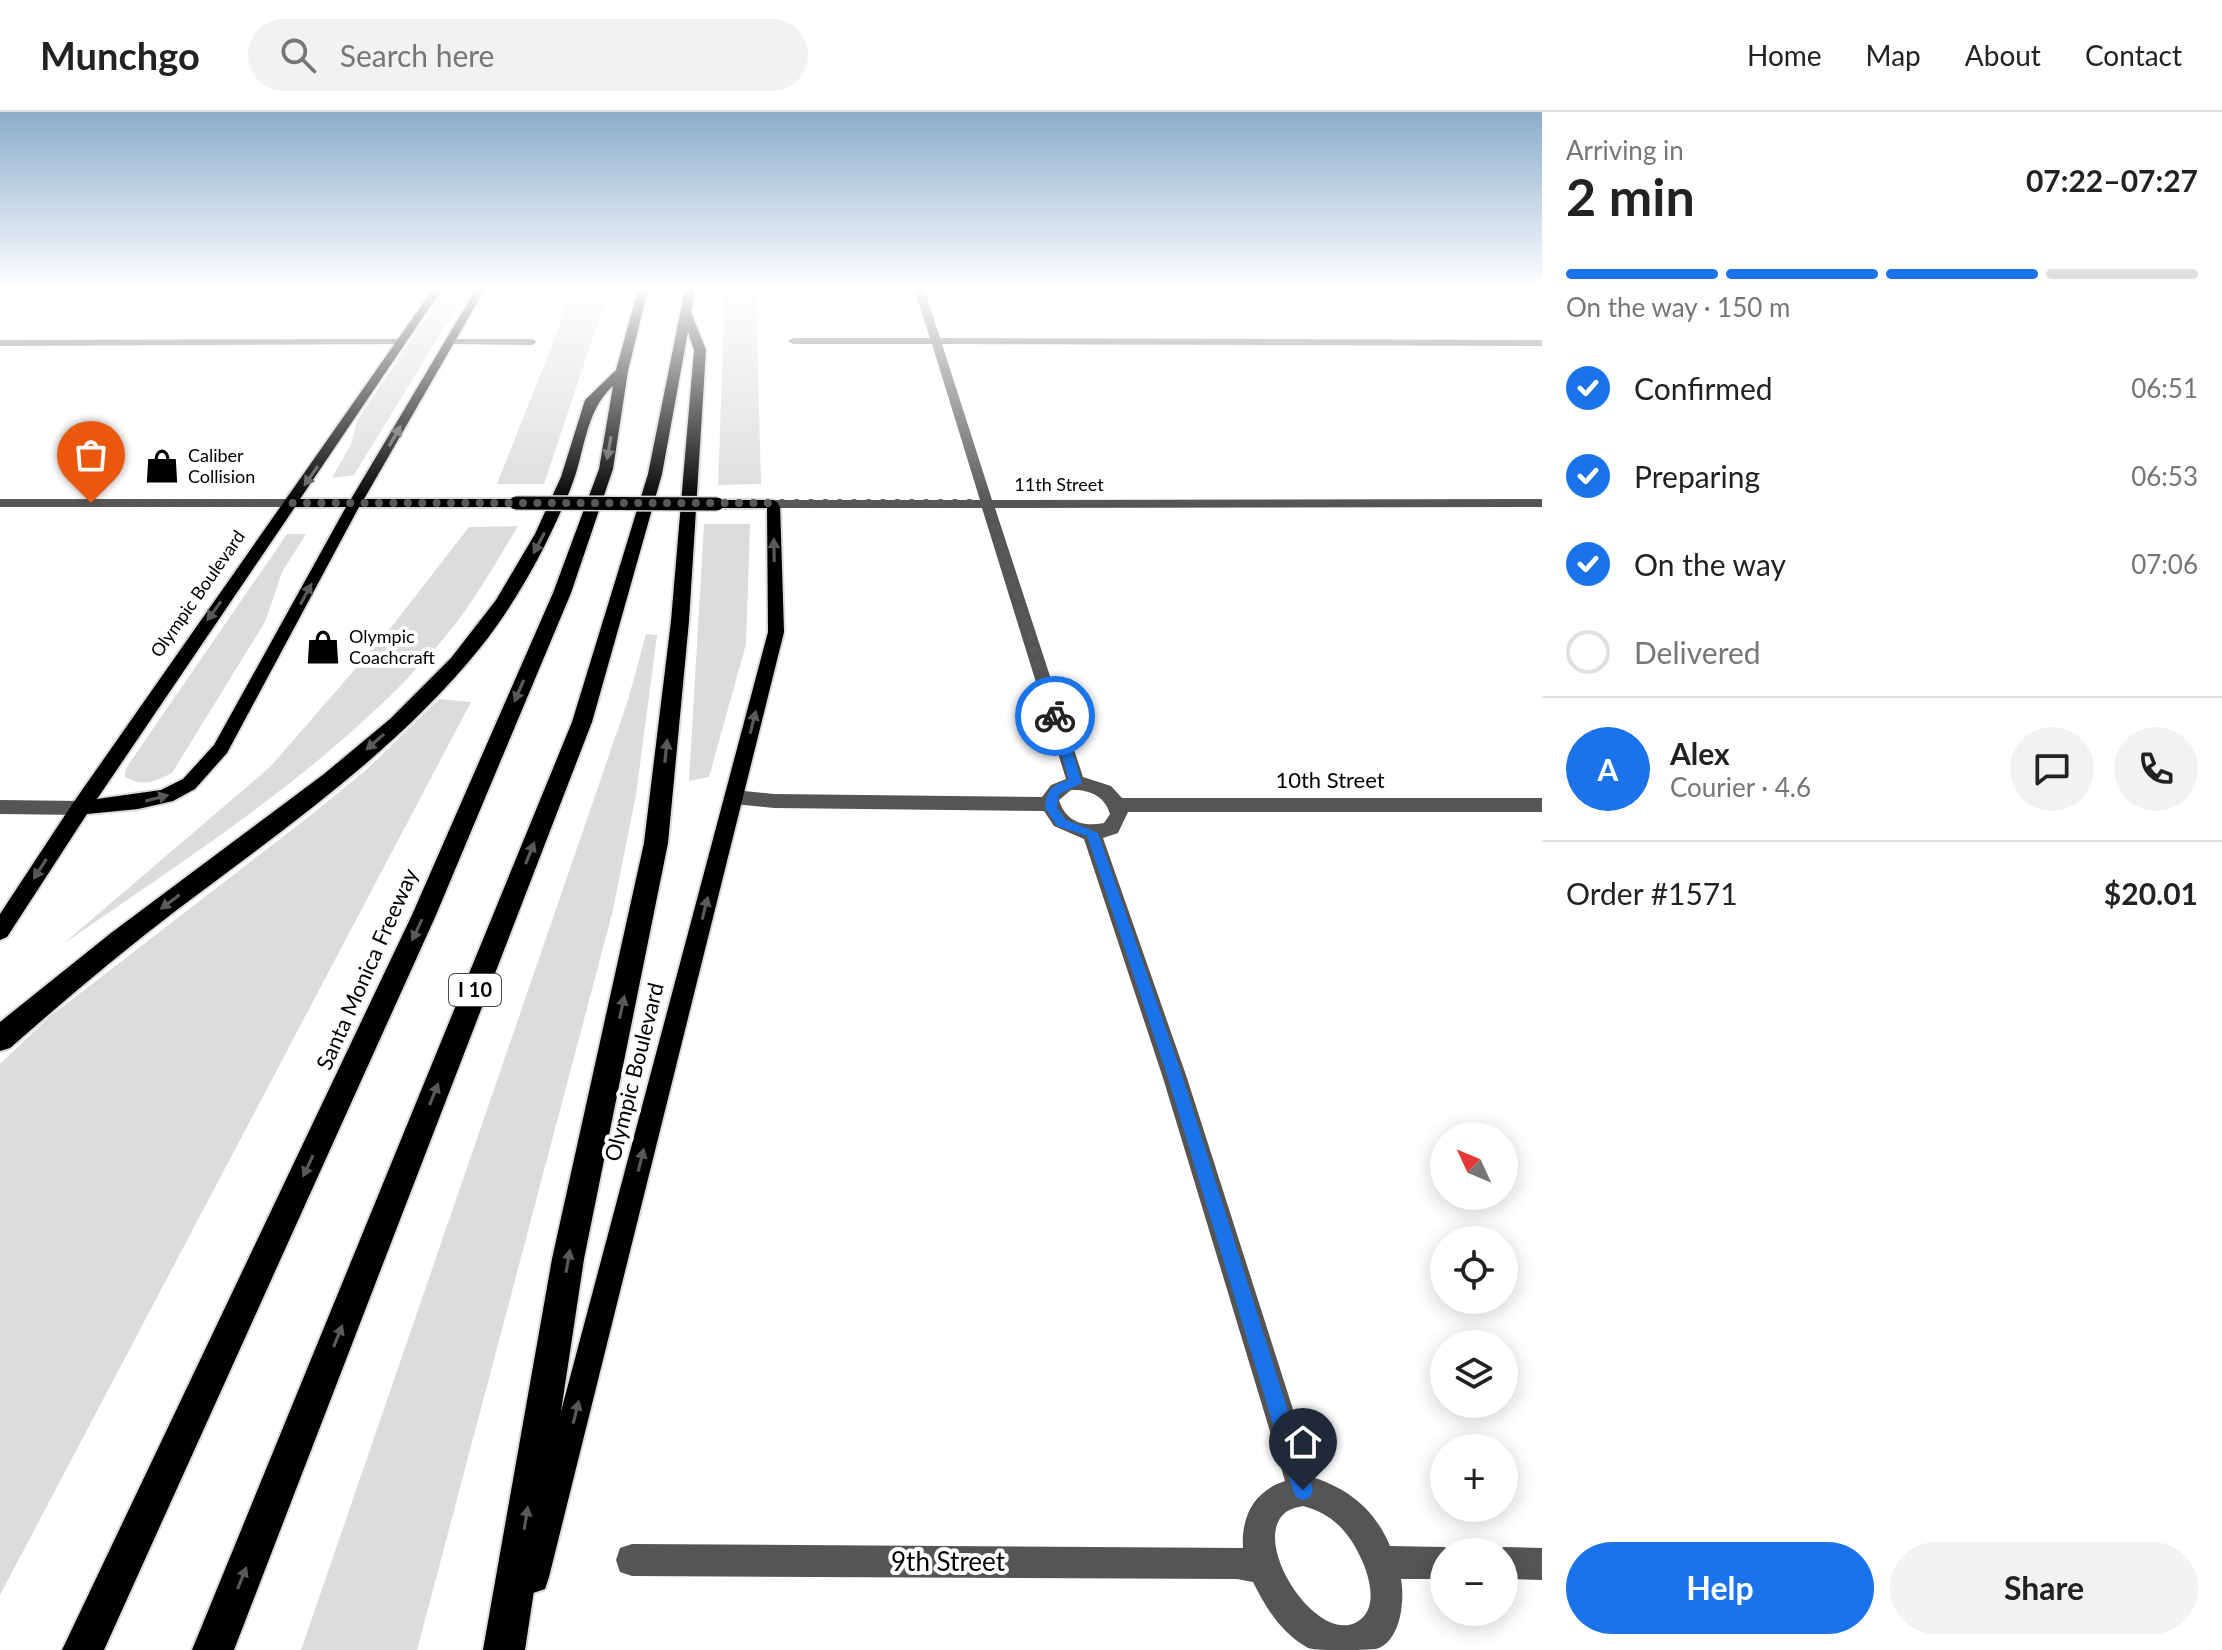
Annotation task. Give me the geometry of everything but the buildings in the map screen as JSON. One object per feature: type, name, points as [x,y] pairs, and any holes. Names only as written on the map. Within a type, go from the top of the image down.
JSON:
[{"type":"highway","name":"Santa Monica Freeway","points":[[83,1650],[424,915],[555,607],[606,469],[625,361]]},
{"type":"highway","name":"I 10","points":[[213,1650],[582,722],[655,474],[677,361]]},
{"type":"highway","points":[[504,1650],[568,1259],[656,843],[680,621],[699,361]]},
{"type":"highway","points":[[0,1039],[91,961],[343,770],[412,710],[458,662],[492,622],[520,578],[571,472],[592,399],[622,371]]},
{"type":"main road","name":"Olympic Boulevard","points":[[0,931],[201,629],[389,361]]},
{"type":"main road","points":[[80,808],[166,796],[189,784],[206,768],[221,749],[355,503],[439,361]]},
{"type":"main road","name":"11th Street","points":[[292,503],[773,504]]},
{"type":"main road","name":"Olympic Boulevard","points":[[514,1650],[776,632],[773,504]]},
{"type":"street","points":[[943,361],[1076,783]]},
{"type":"street","name":"11th Street","points":[[0,503],[292,503]]},
{"type":"street","name":"11th Street","points":[[773,504],[1542,503]]},
{"type":"street","points":[[1076,783],[1099,788],[1117,805],[1120,815],[1111,828],[1092,833],[1062,823],[1050,804],[1053,793],[1059,787],[1076,783]]},
{"type":"street","points":[[734,797],[774,801],[1050,804]]},
{"type":"street","name":"10th Street","points":[[1117,805],[1542,805]]},
{"type":"street","points":[[0,807],[80,808]]},
{"type":"street","points":[[1092,833],[1175,1078],[1303,1490]]},
{"type":"street","points":[[1303,1490],[1321,1494],[1348,1512],[1371,1540],[1381,1562],[1387,1587],[1386,1610],[1378,1627],[1347,1647],[1327,1640],[1306,1628],[1288,1611],[1263,1567],[1258,1541],[1261,1519],[1269,1502],[1284,1491],[1303,1490]]},
{"type":"street","name":"9th Street","points":[[632,1560],[1237,1563],[1263,1567]]},
{"type":"street","points":[[1381,1562],[1430,1563]]},
{"type":"street","points":[[1518,1563],[1542,1564]]},
{"type":"shaded area","points":[[397,361],[424,361],[354,475],[332,478],[351,444],[357,421]]},
{"type":"shaded area","points":[[546,361],[585,361],[544,484],[497,484]]},
{"type":"shaded area","points":[[722,361],[758,361],[761,484],[718,485]]},
{"type":"shaded area","points":[[704,524],[750,524],[746,644],[709,777],[689,781]]},
{"type":"shaded area","points":[[518,526],[445,637],[359,725],[264,803],[63,944],[270,767],[389,630],[469,527]]},
{"type":"shaded area","points":[[287,534],[306,534],[282,572],[265,622],[172,773],[148,782],[125,777],[126,768]]},
{"type":"shaded area","points":[[646,634],[657,635],[636,795],[613,910],[417,1650],[301,1650],[628,700]]},
{"type":"shaded area","points":[[439,699],[471,702],[0,1595],[0,1064],[48,1018],[366,770]]},
{"type":"way so far","points":[[91,503],[988,503],[1055,716]]},
{"type":"place","name":"Caliber Collision","points":[[162,466]]},
{"type":"place","name":"Olympic Coachcraft","points":[[323,647]]},
{"type":"route","points":[[1055,716],[1076,783],[1059,787],[1050,800],[1051,808],[1062,823],[1092,833],[1175,1078],[1303,1490]]}]
